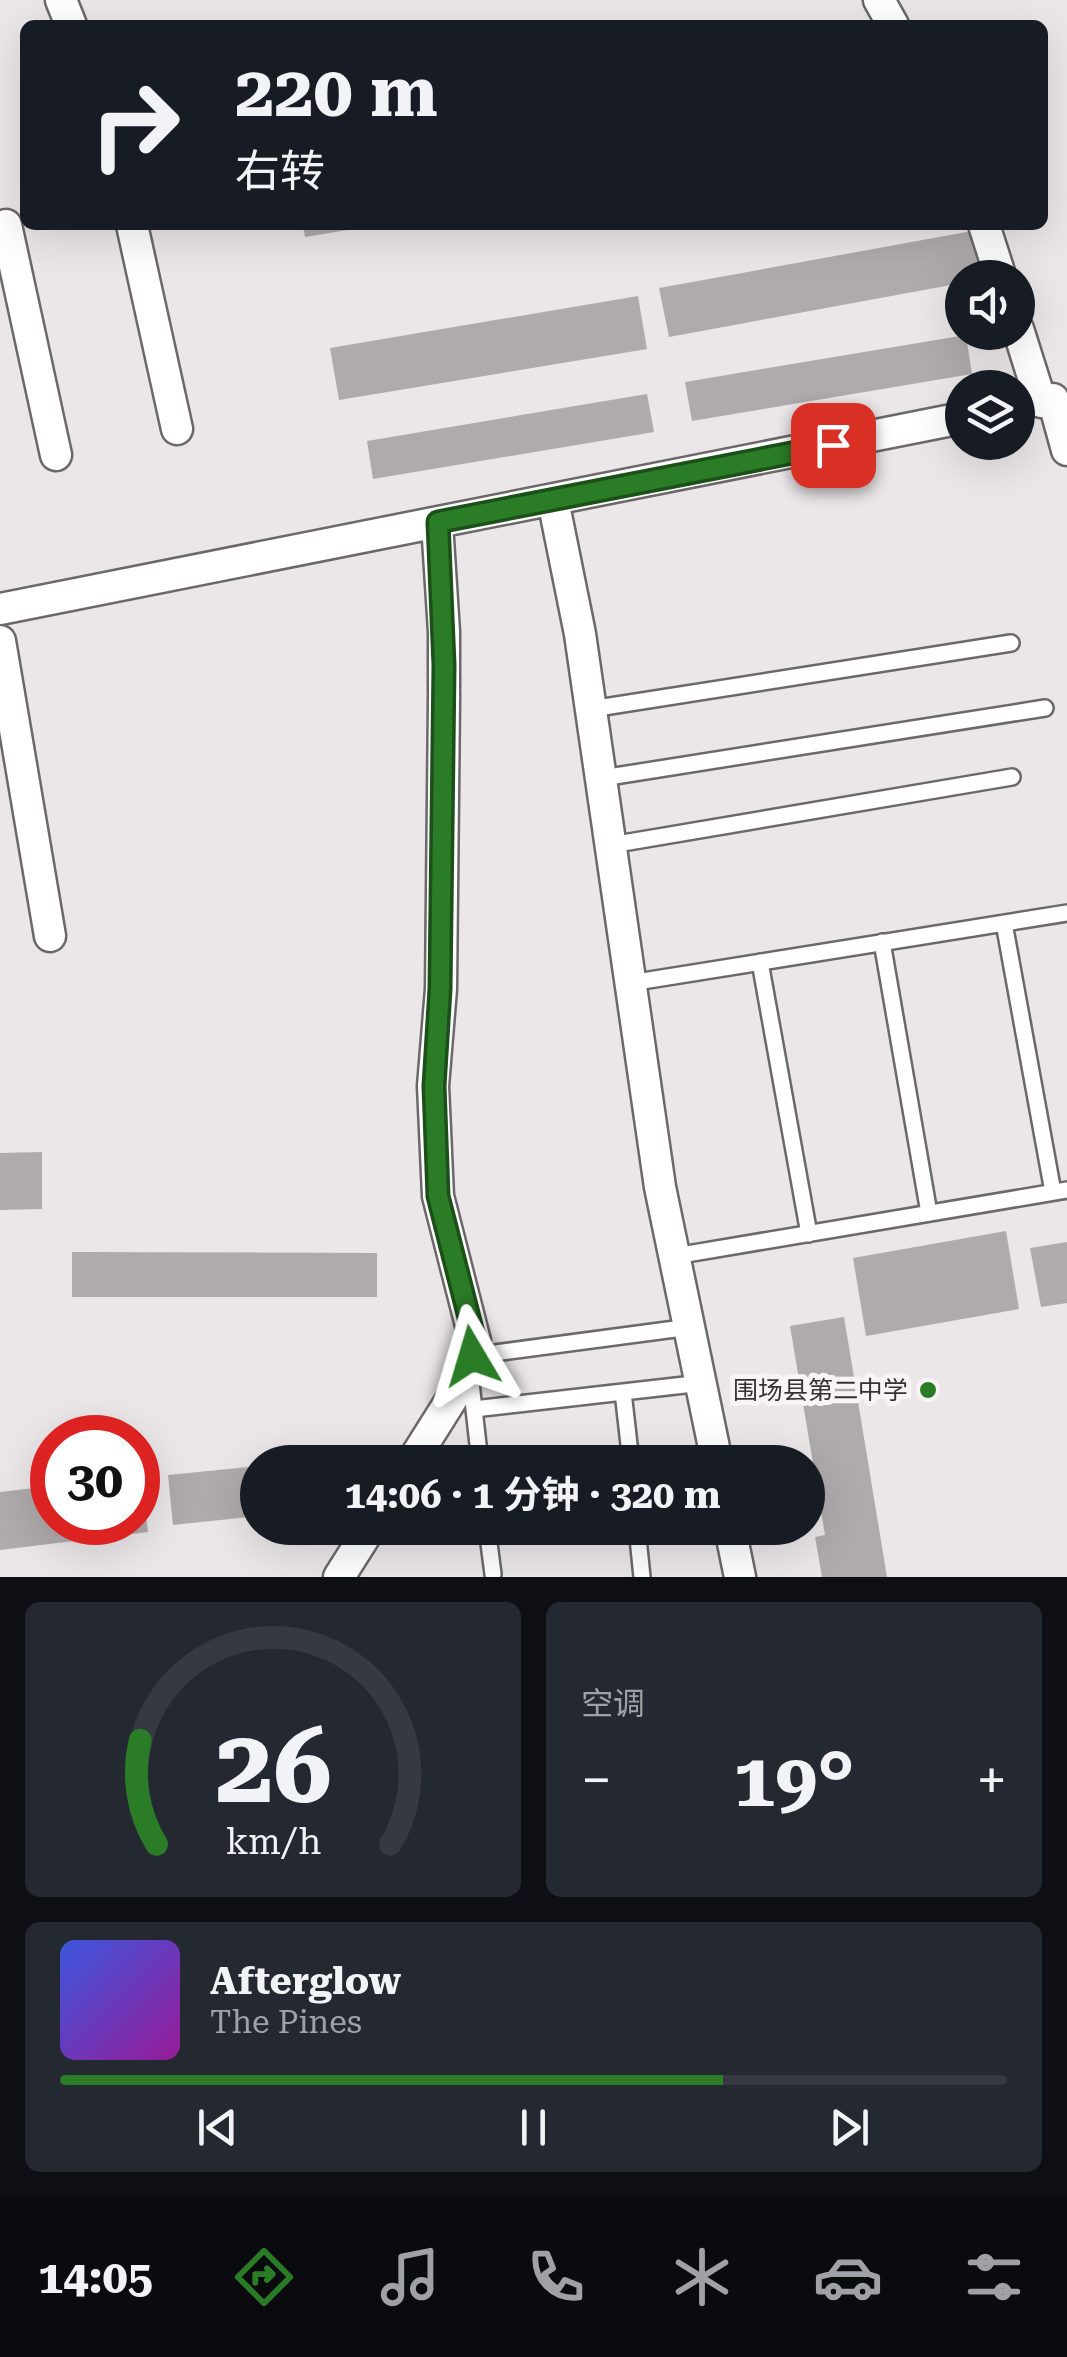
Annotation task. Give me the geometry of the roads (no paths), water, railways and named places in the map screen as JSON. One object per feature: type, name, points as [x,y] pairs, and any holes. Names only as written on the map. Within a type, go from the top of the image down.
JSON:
[{"type":"street","points":[[10,224],[56,455]]},
{"type":"street","points":[[133,230],[177,429]]},
{"type":"street","points":[[986,230],[995,260]]},
{"type":"street","points":[[1026,350],[1067,450]]},
{"type":"street","points":[[0,609],[945,421]]},
{"type":"street","points":[[553,500],[592,709],[660,1187],[715,1445]]},
{"type":"street","points":[[422,1445],[471,1363],[475,1341],[438,1196],[434,1086],[440,989],[444,665],[438,522]]},
{"type":"street","points":[[0,641],[50,936]]},
{"type":"street","points":[[339,1577],[359,1545]]},
{"type":"street","points":[[733,1545],[740,1577]]},
{"type":"lane","points":[[592,709],[1011,643]]},
{"type":"lane","points":[[602,778],[1045,708]]},
{"type":"lane","points":[[611,844],[1012,777]]},
{"type":"lane","points":[[630,983],[1067,913]]},
{"type":"lane","points":[[675,1256],[1060,1191],[1004,923]]},
{"type":"lane","points":[[882,942],[928,1213]]},
{"type":"lane","points":[[760,962],[808,1234]]},
{"type":"lane","points":[[478,1445],[471,1363],[690,1328]]},
{"type":"lane","points":[[474,1409],[702,1383]]},
{"type":"lane","points":[[623,1392],[628,1445]]},
{"type":"lane","points":[[489,1545],[492,1574]]},
{"type":"lane","points":[[639,1545],[642,1577]]},
{"type":"place","name":"围场县第二中学","points":[[928,1390]]}]
